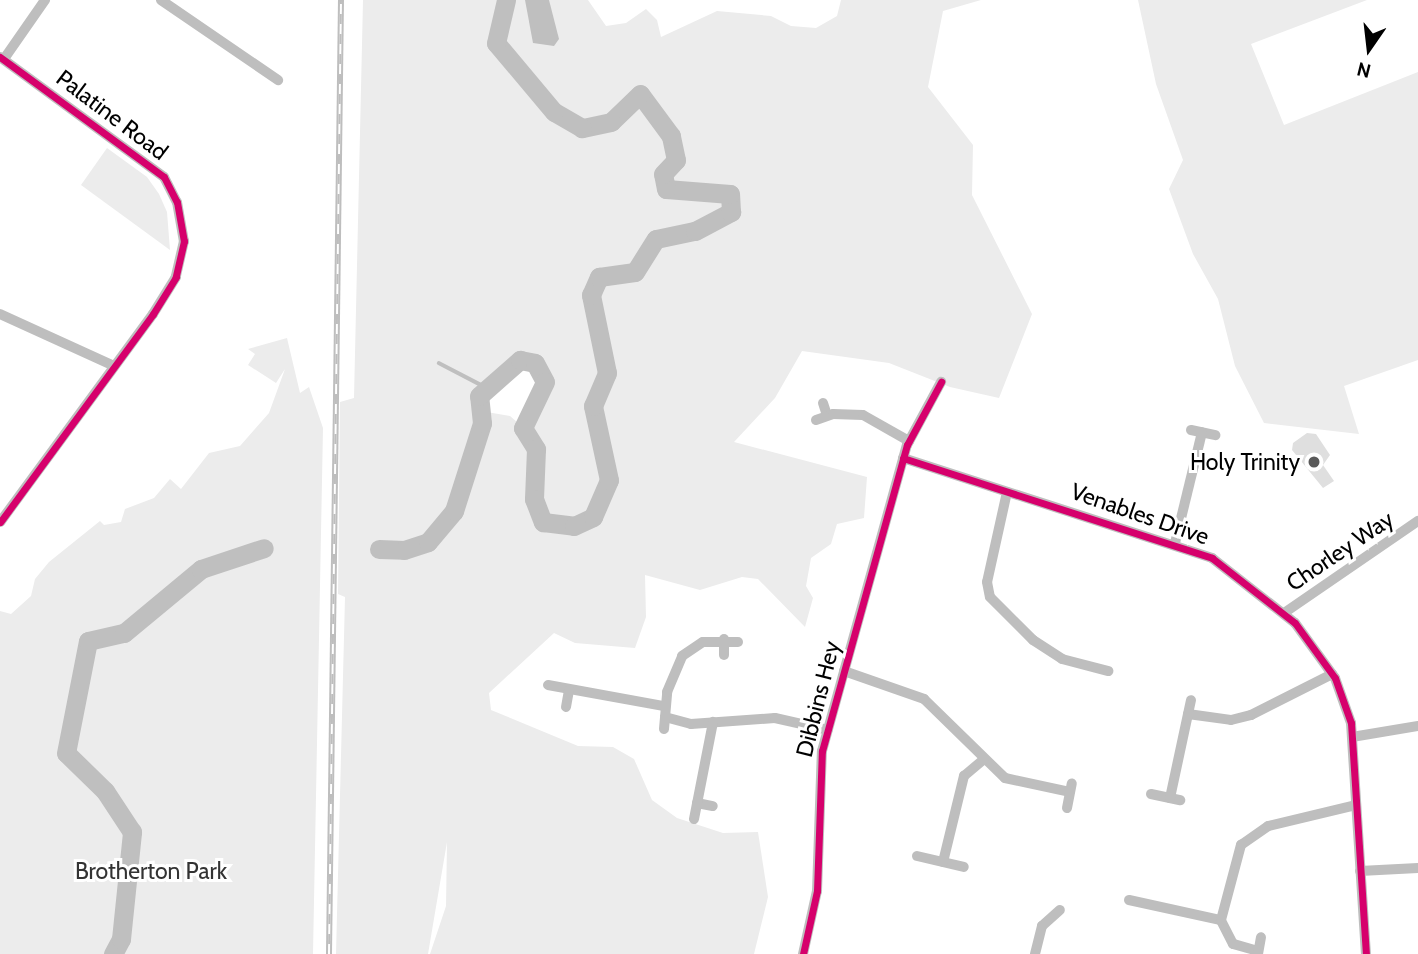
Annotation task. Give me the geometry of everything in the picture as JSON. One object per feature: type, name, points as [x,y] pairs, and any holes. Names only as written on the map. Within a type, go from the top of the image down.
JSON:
[{"type":"street","points":[[2,58],[45,0]]},
{"type":"street","points":[[161,0],[263,63],[278,80]]},
{"type":"street","name":"Palatine Road","points":[[0,522],[176,277],[184,241],[177,202],[164,177],[125,144],[2,58]]},
{"type":"street","points":[[0,314],[112,365]]},
{"type":"street","name":"Dibbins Hey","points":[[803,954],[817,891],[819,775],[828,730],[903,458],[909,441],[941,382]]},
{"type":"street","points":[[823,403],[827,415]]},
{"type":"street","points":[[816,420],[827,415],[863,415],[909,441]]},
{"type":"street","points":[[1191,430],[1215,435]]},
{"type":"street","points":[[1175,543],[1202,432]]},
{"type":"street","name":"Venables Drive","points":[[903,458],[1175,543],[1241,576],[1284,613],[1332,674],[1348,707],[1366,954]]},
{"type":"street","points":[[1007,492],[987,582],[990,597],[1033,640],[1062,659],[1108,671]]},
{"type":"street","name":"Chorley Way","points":[[1284,613],[1418,521]]},
{"type":"street","points":[[724,639],[724,655]]},
{"type":"street","points":[[664,729],[665,712],[682,656],[692,646],[724,639],[738,642]]},
{"type":"street","points":[[844,671],[924,699],[1005,778],[1071,788],[1066,808]]},
{"type":"street","points":[[1188,714],[1241,718],[1332,674]]},
{"type":"street","points":[[548,685],[713,722],[775,718],[828,730]]},
{"type":"street","points":[[566,707],[569,691]]},
{"type":"street","points":[[1151,794],[1175,799],[1191,700]]},
{"type":"street","points":[[694,819],[713,722]]},
{"type":"street","points":[[1352,737],[1418,726]]},
{"type":"street","points":[[943,862],[964,776],[984,760]]},
{"type":"street","points":[[697,803],[713,806]]},
{"type":"street","points":[[1261,937],[1258,952],[1233,944],[1221,920],[1235,854],[1248,836],[1308,814],[1356,805]]},
{"type":"street","points":[[918,856],[964,866]]},
{"type":"street","points":[[1360,871],[1418,868]]},
{"type":"street","points":[[1129,900],[1221,920]]},
{"type":"street","points":[[1035,954],[1042,926],[1060,909]]},
{"type":"green space","points":[[363,0],[588,0],[606,26],[626,23],[646,9],[657,20],[661,37],[717,11],[771,16],[791,26],[816,28],[837,16],[841,0],[981,0],[943,11],[928,87],[973,145],[972,195],[1032,314],[999,398],[950,387],[889,363],[802,351],[775,398],[734,442],[867,477],[864,518],[837,524],[831,544],[811,558],[806,586],[813,598],[805,627],[758,579],[742,577],[700,590],[645,575],[646,617],[635,648],[575,643],[554,633],[489,693],[491,710],[578,746],[613,747],[634,759],[652,800],[677,818],[723,833],[758,832],[768,897],[754,954],[430,954],[446,906],[447,842],[428,954],[336,954],[345,597],[338,594],[340,402],[354,398]],"holes":[[[520,361],[535,363],[545,382],[524,428],[510,416],[481,411],[479,396]]]},
{"type":"green space","points":[[1138,0],[1367,0],[1251,44],[1284,125],[1418,72],[1418,360],[1344,386],[1359,434],[1264,423],[1235,366],[1218,299],[1193,254],[1169,189],[1183,160],[1156,84]]},
{"type":"green space","points":[[107,148],[147,177],[159,194],[167,212],[170,250],[81,185]]},
{"type":"green space","name":"Brotherton Park","points":[[287,338],[300,393],[309,387],[323,428],[313,954],[0,954],[0,611],[11,614],[31,596],[35,579],[49,562],[100,521],[104,525],[121,522],[125,509],[154,498],[170,479],[181,489],[209,453],[240,446],[269,413],[285,369],[276,383],[248,365],[255,354],[248,349]]},
{"type":"shaded area","points":[[525,0],[549,0],[559,39],[554,46],[533,43]]},
{"type":"building","name":"Holy Trinity","points":[[1307,433],[1316,434],[1330,455],[1323,465],[1334,481],[1323,488],[1292,450],[1293,443]]},
{"type":"waterway","points":[[379,549],[404,550],[428,542],[454,511],[482,423],[479,396],[520,360],[535,363],[545,382],[523,428],[536,449],[534,499],[543,522],[574,526],[593,517],[609,480],[593,406],[607,373],[591,295],[599,277],[635,272],[656,239],[695,231],[731,212],[730,194],[666,189],[663,174],[676,160],[671,136],[640,94],[611,122],[582,128],[554,112],[496,43],[506,0]]},
{"type":"waterway","points":[[439,363],[487,388]]},
{"type":"waterway","points":[[113,954],[121,939],[132,832],[105,791],[66,753],[88,641],[124,633],[201,569],[264,548]]},
{"type":"railway","points":[[329,954],[341,0]]},
{"type":"cycle path","points":[[0,57],[164,177],[177,202],[184,241],[176,277],[153,314],[0,522]]},
{"type":"cycle path","points":[[803,954],[817,891],[822,751],[907,445],[941,382]]},
{"type":"cycle path","points":[[903,458],[1212,558],[1295,623],[1335,678],[1351,723],[1366,954]]},
{"type":"place","name":"Holy Trinity","points":[[1314,462]]}]
